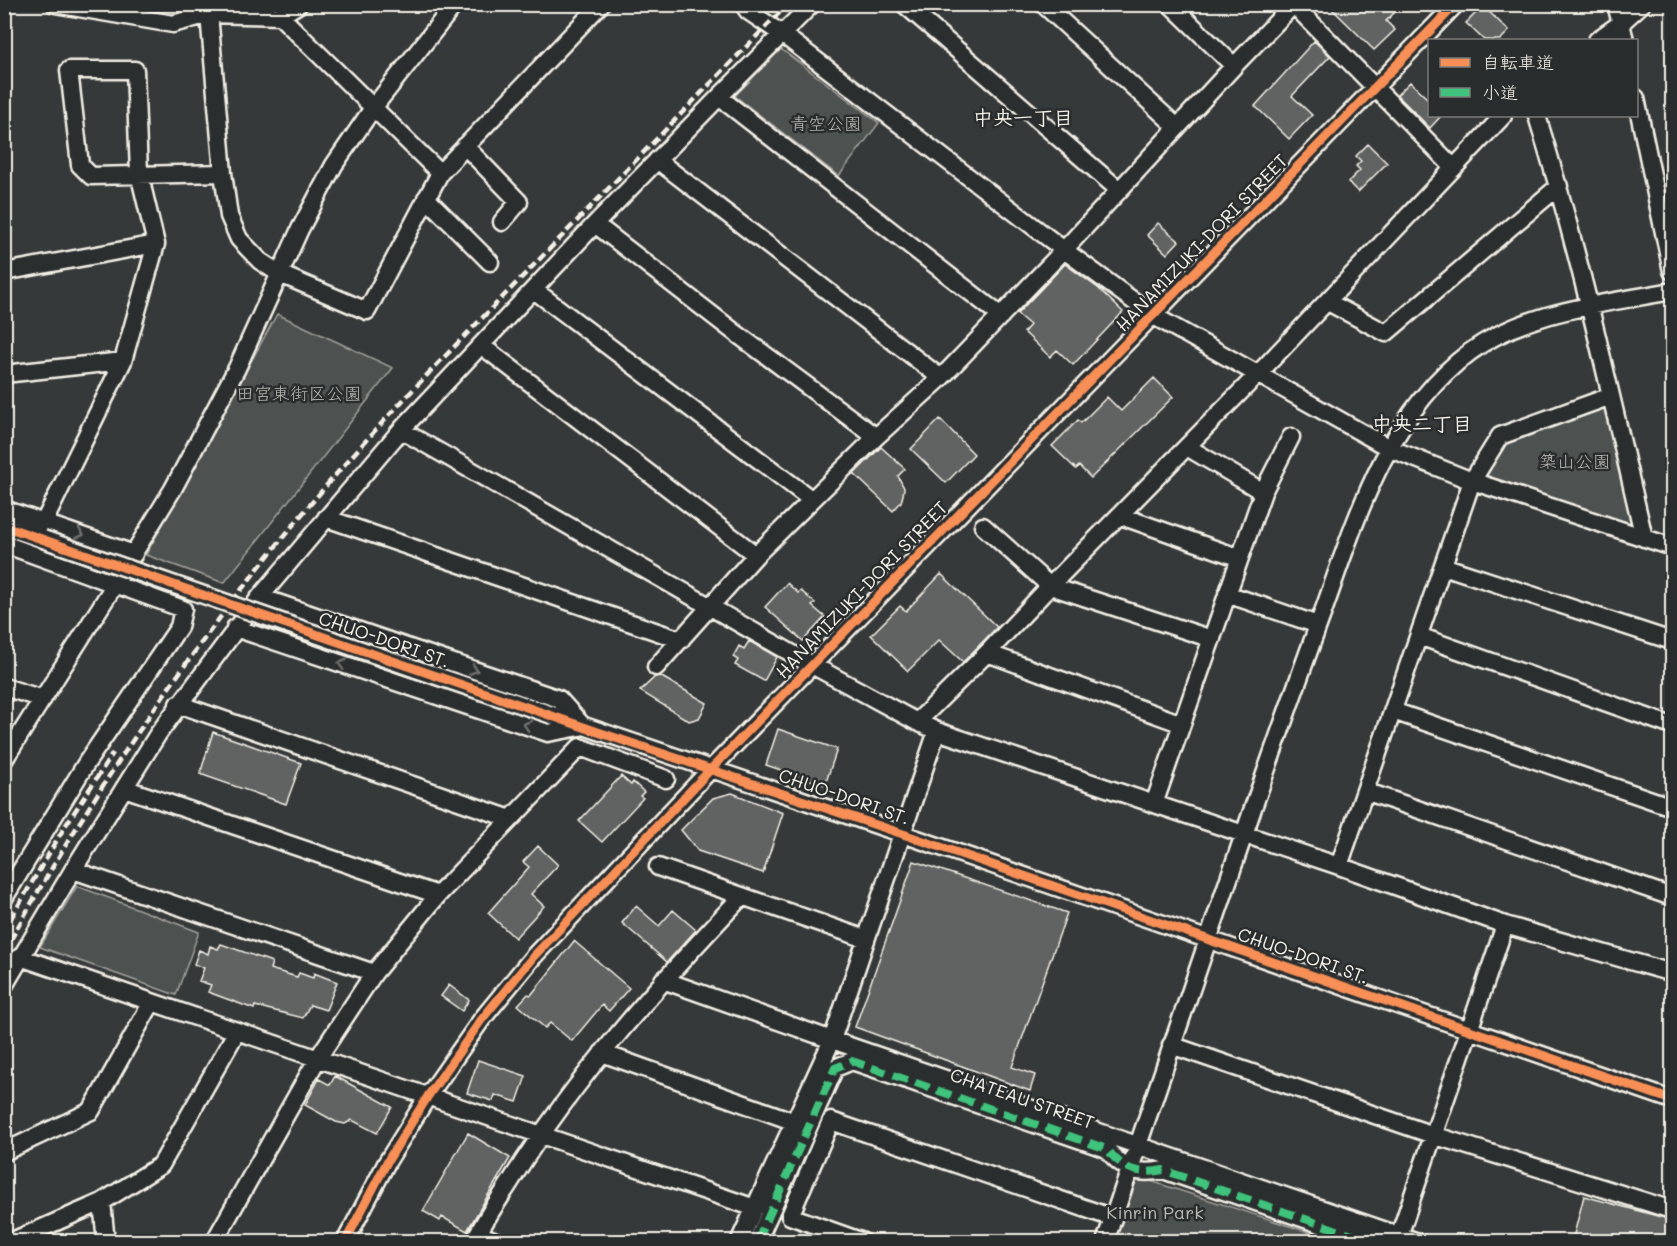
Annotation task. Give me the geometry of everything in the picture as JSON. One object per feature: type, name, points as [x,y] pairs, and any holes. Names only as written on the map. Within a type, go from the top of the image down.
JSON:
[{"type":"street","points":[[54,4],[173,24],[209,14],[279,16],[299,4]]},
{"type":"street","points":[[4,760],[116,584],[173,489],[237,368],[300,229],[334,165],[373,108],[455,4]]},
{"type":"street","points":[[209,14],[223,173],[229,216],[239,238],[260,261],[280,274],[367,311],[440,173],[601,4]]},
{"type":"street","points":[[4,986],[73,870],[178,704],[260,597],[401,430],[595,224],[812,4]]},
{"type":"street","points":[[904,4],[1119,190]]},
{"type":"street","points":[[1043,4],[1177,126]]},
{"type":"street","points":[[1170,4],[1234,66]]},
{"type":"street","name":"HANAMIZUKI-DORI STREET","points":[[345,1242],[387,1162],[428,1096],[482,1019],[533,957],[711,769],[1375,90],[1456,4]]},
{"type":"street","points":[[1616,4],[1625,39]]},
{"type":"street","points":[[1598,39],[1642,4]]},
{"type":"street","points":[[656,667],[756,555],[876,437],[941,378],[1064,250],[1177,126],[1294,5],[1453,168]]},
{"type":"street","points":[[749,7],[1064,250],[1154,316],[1389,448],[1472,481],[1672,547]]},
{"type":"street","points":[[279,16],[440,173]]},
{"type":"street","points":[[44,522],[123,361],[156,244],[139,173],[135,70],[69,70],[80,165],[91,176],[139,173],[223,173]]},
{"type":"street","points":[[718,97],[1001,316]]},
{"type":"street","points":[[1638,108],[1672,271]]},
{"type":"street","points":[[917,722],[1328,302],[1502,117]]},
{"type":"street","points":[[1537,117],[1559,186],[1590,306],[1644,538]]},
{"type":"street","points":[[465,146],[519,202],[502,222]]},
{"type":"street","points":[[657,160],[941,378]]},
{"type":"street","points":[[1328,302],[1386,333],[1559,186]]},
{"type":"street","points":[[426,198],[490,262]]},
{"type":"street","points":[[595,224],[733,331],[876,437]]},
{"type":"street","points":[[4,272],[156,244]]},
{"type":"street","points":[[534,290],[812,500]]},
{"type":"street","points":[[1105,1242],[1171,1045],[1318,625],[1364,499],[1389,448],[1425,394],[1470,352],[1524,322],[1590,306],[1672,291]]},
{"type":"street","points":[[482,346],[756,555]]},
{"type":"street","points":[[4,374],[123,361]]},
{"type":"street","points":[[1339,866],[1472,481],[1500,436],[1611,396]]},
{"type":"street","points":[[401,430],[812,665],[937,731],[1339,866],[1505,925],[1672,973]]},
{"type":"street","points":[[1154,804],[1263,492],[1291,438]]},
{"type":"street","points":[[1187,447],[1263,492]]},
{"type":"street","points":[[4,508],[134,554]]},
{"type":"street","points":[[1121,516],[1240,558]]},
{"type":"street","points":[[326,518],[681,640]]},
{"type":"street","name":"CHUO-DORI ST.","points":[[4,526],[1672,1100]]},
{"type":"street","points":[[983,526],[1050,586],[1212,639]]},
{"type":"street","points":[[4,544],[183,609],[179,627],[87,762],[4,898]]},
{"type":"street","points":[[1443,566],[1672,641]]},
{"type":"street","points":[[1227,594],[1318,625]]},
{"type":"street","points":[[260,597],[559,699],[584,727]]},
{"type":"street","points":[[235,628],[548,732],[584,727]]},
{"type":"street","points":[[1419,636],[1672,726]]},
{"type":"street","points":[[987,653],[1182,724]]},
{"type":"street","points":[[4,687],[43,699]]},
{"type":"street","points":[[178,704],[511,819]]},
{"type":"street","points":[[1393,711],[1672,807]]},
{"type":"street","points":[[740,1242],[832,1040],[937,731]]},
{"type":"street","points":[[213,1241],[318,1058],[374,973],[438,895],[580,747],[666,779]]},
{"type":"street","points":[[124,788],[438,895]]},
{"type":"street","points":[[1365,791],[1672,897]]},
{"type":"street","points":[[658,867],[866,939]]},
{"type":"street","points":[[73,870],[374,973]]},
{"type":"street","points":[[498,1242],[476,1238],[540,1135],[602,1053],[663,980],[742,896]]},
{"type":"street","points":[[1400,1236],[1505,925]]},
{"type":"street","points":[[20,957],[755,1208]]},
{"type":"street","points":[[663,980],[1418,1242]]},
{"type":"street","points":[[4,1152],[91,1112],[152,1002]]},
{"type":"street","points":[[10,1242],[102,1202],[161,1166],[237,1032]]},
{"type":"street","points":[[1171,1045],[1433,1135],[1672,1210]]},
{"type":"street","points":[[602,1053],[795,1122]]},
{"type":"street","name":"CHATEAU STREET","points":[[757,1242],[835,1068],[852,1061],[1107,1149],[1117,1162],[1129,1169]]},
{"type":"street","points":[[863,1242],[790,1216],[831,1121],[1113,1218]]},
{"type":"street","points":[[1129,1169],[1149,1173],[1162,1170],[1372,1242]]},
{"type":"street","points":[[102,1202],[106,1242]]},
{"type":"green space","name":"青空公園","points":[[781,49],[879,123],[839,176],[735,96]]},
{"type":"green space","name":"田宮東街区公園","points":[[277,314],[393,368],[224,583],[146,555]]},
{"type":"green space","name":"築山公園","points":[[1611,396],[1644,538],[1472,481],[1500,436]]},
{"type":"green space","points":[[77,886],[199,932],[176,995],[40,947]]},
{"type":"green space","name":"Kinrin Park","points":[[1135,1176],[1336,1241],[1112,1242]]},
{"type":"building","points":[[1327,4],[1403,4],[1386,21],[1395,30],[1374,50]]},
{"type":"building","points":[[1483,6],[1509,31],[1501,39],[1483,39],[1466,23]]},
{"type":"building","points":[[1314,41],[1330,56],[1292,96],[1312,115],[1289,139],[1255,106]]},
{"type":"building","points":[[1410,82],[1428,99],[1428,117],[1440,117],[1430,128],[1397,95]]},
{"type":"building","points":[[1368,144],[1387,163],[1358,192],[1348,182],[1360,170],[1356,166],[1361,161],[1356,156]]},
{"type":"building","points":[[1158,223],[1179,241],[1167,254],[1147,235]]},
{"type":"building","points":[[1065,264],[1098,288],[1123,312],[1073,365],[1057,350],[1050,357],[1024,332],[1030,325],[1017,314]]},
{"type":"building","points":[[1154,378],[1173,397],[1091,478],[1079,466],[1076,469],[1052,446],[1078,420],[1081,423],[1107,397],[1121,411]]},
{"type":"building","points":[[940,419],[974,454],[946,483],[911,449]]},
{"type":"building","points":[[881,447],[905,469],[898,476],[904,488],[901,502],[893,511],[854,474]]},
{"type":"building","points":[[941,574],[997,627],[963,662],[939,640],[908,671],[871,635],[900,606],[906,611]]},
{"type":"building","points":[[787,583],[815,603],[812,606],[825,617],[803,641],[765,607]]},
{"type":"building","points":[[749,641],[777,657],[764,681],[735,665],[738,660],[733,657],[739,646],[744,649]]},
{"type":"building","points":[[660,676],[707,703],[699,718],[689,721],[640,691],[655,677]]},
{"type":"building","points":[[778,729],[837,749],[825,785],[766,765]]},
{"type":"building","points":[[213,732],[301,763],[286,804],[200,774]]},
{"type":"building","points":[[621,776],[631,785],[633,782],[644,792],[640,796],[643,798],[602,842],[579,821]]},
{"type":"building","points":[[732,793],[783,813],[763,873],[698,851],[681,830],[713,798]]},
{"type":"building","points":[[538,846],[558,865],[531,894],[544,906],[515,938],[488,913],[529,867],[523,862]]},
{"type":"building","points":[[914,861],[1067,913],[1012,1067],[1035,1075],[1030,1091],[855,1027]]},
{"type":"building","points":[[636,906],[659,926],[673,910],[696,930],[667,962],[622,923]]},
{"type":"building","points":[[574,941],[629,988],[609,1011],[602,1005],[572,1041],[550,1023],[545,1028],[518,1005],[528,994],[531,995]]},
{"type":"building","points":[[221,944],[272,962],[270,969],[297,977],[299,973],[313,978],[314,973],[337,982],[326,1010],[310,1005],[303,1018],[255,1006],[254,1009],[208,992],[211,985],[199,981],[204,968],[194,964],[199,950],[208,954],[210,946],[218,949]]},
{"type":"building","points":[[449,985],[469,1000],[462,1011],[441,996]]},
{"type":"building","points":[[478,1060],[526,1076],[517,1102],[495,1095],[493,1101],[467,1093]]},
{"type":"building","points":[[335,1076],[392,1107],[377,1133],[352,1120],[345,1124],[336,1122],[305,1105],[319,1079],[330,1085]]},
{"type":"building","points":[[468,1133],[510,1158],[467,1231],[442,1217],[440,1221],[423,1211]]},
{"type":"building","points":[[1584,1196],[1672,1220],[1672,1242],[1572,1242]]},
{"type":"railway","points":[[4,952],[74,831],[150,714],[275,547],[345,464],[422,380],[788,4]]},
{"type":"railway","points":[[4,930],[64,828],[113,753]]},
{"type":"marked path","points":[[757,1242],[835,1068],[852,1061],[1107,1149],[1119,1162],[1131,1169],[1146,1172],[1163,1170],[1372,1242]]},
{"type":"cycle path","points":[[345,1242],[387,1162],[428,1096],[482,1019],[533,957],[711,769],[1456,4]]},
{"type":"cycle path","points":[[4,526],[1672,1100]]},
{"type":"district","name":"中央一丁目","points":[[1023,118]]},
{"type":"district","name":"中央二丁目","points":[[1422,424]]}]
